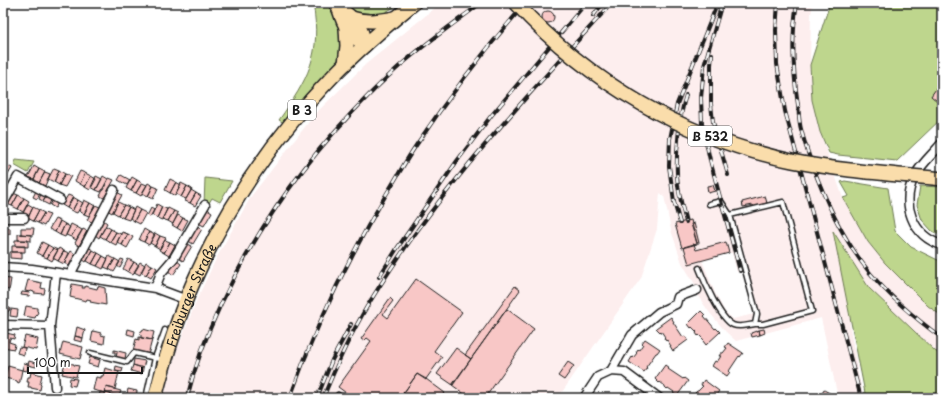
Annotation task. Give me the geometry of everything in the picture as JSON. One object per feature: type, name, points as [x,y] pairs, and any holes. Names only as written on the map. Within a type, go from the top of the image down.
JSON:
[{"type":"main road","name":"B 3","points":[[345,64],[396,17],[414,3]]},
{"type":"main road","name":"B 532","points":[[516,3],[557,43],[598,76],[646,106],[695,130],[746,149],[792,161],[837,168],[942,179]]},
{"type":"main road","points":[[337,5],[349,23],[345,64]]},
{"type":"main road","points":[[349,23],[358,20],[368,22],[396,17]]},
{"type":"main road","points":[[349,23],[358,25],[362,31],[365,45]]},
{"type":"main road","name":"Freiburger Straße","points":[[155,398],[160,359],[187,300],[198,271],[223,224],[264,160],[296,118],[316,94],[345,64]]},
{"type":"street","points":[[942,143],[918,172],[911,185],[908,200],[911,216],[918,230],[929,240],[942,245]]},
{"type":"street","points":[[3,204],[18,177],[60,200]]},
{"type":"street","points":[[70,275],[114,190]]},
{"type":"street","points":[[155,288],[161,273],[174,258],[205,205]]},
{"type":"street","points":[[3,218],[24,218]]},
{"type":"street","points":[[3,267],[32,269],[155,288],[187,300]]},
{"type":"street","points":[[55,388],[50,326],[56,273]]},
{"type":"street","points":[[611,371],[632,335],[659,312],[676,304],[678,297],[697,290]]},
{"type":"street","points":[[3,325],[50,326]]},
{"type":"street","points":[[584,398],[598,377],[611,371],[624,372],[659,398]]},
{"type":"lane","points":[[709,204],[721,201],[730,216],[757,314],[755,324]]},
{"type":"lane","points":[[699,268],[707,288],[722,314],[732,325],[740,327],[763,324],[812,311],[783,202],[730,216]]},
{"type":"lane","points":[[697,290],[707,288]]},
{"type":"lane","points":[[146,398],[160,359],[165,330]]},
{"type":"lane","points":[[90,353],[127,362],[134,353],[160,359]]},
{"type":"lane","points":[[338,395],[342,398]]},
{"type":"shaded area","points":[[441,3],[813,3],[811,14],[810,65],[812,100],[820,132],[843,198],[868,242],[885,263],[928,306],[942,316],[942,358],[849,274],[850,327],[864,398],[838,398],[821,318],[736,341],[709,312],[698,296],[696,286],[682,263],[671,230],[664,196],[660,193],[657,229],[641,278],[558,398],[163,398],[175,355],[197,299],[217,257],[252,195],[315,114],[366,64]],"holes":[[[732,253],[737,272],[743,271],[754,312],[754,314],[733,319],[725,312],[715,293],[702,260]]]},
{"type":"green space","points":[[313,3],[329,3],[342,35],[341,56],[284,123],[279,120],[305,79],[314,52],[316,37]]},
{"type":"green space","points":[[345,3],[401,3],[376,17],[357,14],[349,9]]},
{"type":"green space","points":[[830,3],[942,3],[942,118],[897,161],[829,153],[820,132],[812,100],[810,65]]},
{"type":"green space","points":[[16,160],[34,162],[28,173],[14,165]]},
{"type":"green space","points":[[205,178],[232,181],[220,202],[212,198],[207,206],[204,205]]},
{"type":"green space","points":[[845,181],[888,188],[895,231],[911,247],[942,262],[942,316],[928,306],[885,263],[868,242],[843,198],[849,196],[841,182]]},
{"type":"green space","points":[[920,186],[942,187],[942,236],[932,231],[922,220],[917,205]]},
{"type":"green space","points":[[833,231],[869,288],[935,351],[942,355],[942,398],[866,398]]},
{"type":"building","points":[[548,11],[552,13],[554,17],[552,21],[548,23],[544,21],[542,17],[544,13]]},
{"type":"building","points":[[940,83],[942,85],[942,94],[937,101],[931,96]]},
{"type":"building","points":[[3,163],[12,168],[9,173],[3,170]]},
{"type":"building","points":[[34,166],[39,169],[34,179],[28,177]]},
{"type":"building","points":[[54,168],[59,170],[54,182],[48,179]]},
{"type":"building","points":[[39,169],[45,172],[39,183],[34,179]]},
{"type":"building","points":[[3,170],[9,173],[6,178],[3,176]]},
{"type":"building","points":[[59,170],[65,174],[59,185],[54,182]]},
{"type":"building","points":[[80,171],[85,173],[80,184],[75,181]]},
{"type":"building","points":[[45,172],[50,174],[45,186],[39,183]]},
{"type":"building","points":[[85,173],[91,176],[85,187],[80,184]]},
{"type":"building","points":[[65,174],[71,176],[65,187],[59,185]]},
{"type":"building","points":[[121,175],[130,180],[127,185],[118,180]]},
{"type":"building","points":[[91,176],[96,179],[90,190],[85,187]]},
{"type":"building","points":[[96,176],[102,179],[96,190],[91,187]]},
{"type":"building","points":[[103,176],[108,179],[101,192],[96,190]]},
{"type":"building","points":[[132,177],[137,180],[131,191],[126,188]]},
{"type":"building","points":[[109,178],[114,180],[104,198],[100,196]]},
{"type":"building","points":[[170,179],[176,182],[170,193],[165,190]]},
{"type":"building","points":[[137,180],[142,183],[136,193],[131,191]]},
{"type":"building","points":[[176,182],[181,185],[175,196],[170,193]]},
{"type":"building","points":[[142,183],[147,185],[141,196],[136,193]]},
{"type":"building","points":[[148,183],[153,186],[148,196],[142,193]]},
{"type":"building","points":[[181,183],[187,186],[181,197],[176,194]]},
{"type":"building","points":[[713,185],[715,191],[708,193],[707,186]]},
{"type":"building","points":[[153,186],[158,188],[153,199],[148,196]]},
{"type":"building","points":[[187,186],[192,189],[186,199],[181,197]]},
{"type":"building","points":[[191,190],[196,193],[190,203],[185,201]]},
{"type":"building","points":[[36,191],[40,194],[37,199],[33,197]]},
{"type":"building","points":[[117,192],[122,195],[112,213],[107,210]]},
{"type":"building","points":[[13,193],[18,195],[12,206],[7,204]]},
{"type":"building","points":[[196,193],[201,196],[195,206],[190,203]]},
{"type":"building","points":[[41,194],[46,197],[43,201],[39,199]]},
{"type":"building","points":[[18,195],[24,198],[18,209],[12,206]]},
{"type":"building","points":[[68,195],[73,197],[67,208],[62,205]]},
{"type":"building","points":[[765,196],[767,203],[754,207],[753,205],[743,207],[742,202]]},
{"type":"building","points":[[46,197],[51,200],[49,205],[43,202]]},
{"type":"building","points":[[73,197],[78,200],[72,211],[67,208]]},
{"type":"building","points":[[24,198],[29,201],[23,212],[18,209]]},
{"type":"building","points":[[53,200],[58,203],[55,208],[50,205]]},
{"type":"building","points":[[78,200],[83,203],[77,213],[72,211]]},
{"type":"building","points":[[84,200],[90,203],[84,214],[79,211]]},
{"type":"building","points":[[118,202],[124,205],[118,215],[113,212]]},
{"type":"building","points":[[90,203],[95,206],[89,216],[84,214]]},
{"type":"building","points":[[28,204],[33,207],[28,218],[22,215]]},
{"type":"building","points":[[157,204],[162,207],[157,218],[152,215]]},
{"type":"building","points":[[95,205],[100,207],[92,222],[87,220]]},
{"type":"building","points":[[124,205],[129,207],[123,218],[118,215]]},
{"type":"building","points":[[33,207],[39,210],[33,221],[28,218]]},
{"type":"building","points":[[129,207],[134,210],[129,220],[123,218]]},
{"type":"building","points":[[135,207],[140,210],[134,221],[130,218]]},
{"type":"building","points":[[162,207],[167,209],[162,220],[157,218]]},
{"type":"building","points":[[151,208],[154,210],[150,217],[147,216]]},
{"type":"building","points":[[168,208],[174,211],[168,221],[162,219]]},
{"type":"building","points":[[206,208],[212,212],[204,226],[198,223]]},
{"type":"building","points":[[39,210],[44,213],[38,223],[33,221]]},
{"type":"building","points":[[140,210],[146,213],[140,224],[134,221]]},
{"type":"building","points":[[174,211],[178,213],[173,224],[168,221]]},
{"type":"building","points":[[44,213],[50,215],[44,226],[38,223]]},
{"type":"building","points":[[178,215],[183,218],[177,228],[172,225]]},
{"type":"building","points":[[183,218],[188,220],[182,231],[177,228]]},
{"type":"building","points":[[55,219],[60,221],[55,232],[49,229]]},
{"type":"building","points":[[103,220],[107,223],[99,238],[95,235]]},
{"type":"building","points":[[691,220],[697,244],[682,248],[675,224]]},
{"type":"building","points":[[60,221],[65,224],[60,235],[55,232]]},
{"type":"building","points":[[694,223],[699,243],[697,243],[691,224]]},
{"type":"building","points":[[65,224],[70,227],[65,237],[60,235]]},
{"type":"building","points":[[71,224],[77,227],[71,237],[66,235]]},
{"type":"building","points":[[196,225],[202,229],[193,244],[187,240]]},
{"type":"building","points":[[106,226],[111,229],[105,239],[100,236]]},
{"type":"building","points":[[77,227],[82,230],[76,240],[71,237]]},
{"type":"building","points":[[3,228],[10,228],[10,234],[3,234]]},
{"type":"building","points":[[21,228],[34,228],[33,235],[21,234]]},
{"type":"building","points":[[83,229],[87,231],[79,246],[75,243]]},
{"type":"building","points":[[111,229],[116,232],[110,242],[105,239]]},
{"type":"building","points":[[144,229],[149,232],[144,242],[139,240]]},
{"type":"building","points":[[116,232],[121,234],[116,245],[110,242]]},
{"type":"building","points":[[122,232],[128,234],[122,245],[117,242]]},
{"type":"building","points":[[149,232],[155,235],[149,245],[144,242]]},
{"type":"building","points":[[155,233],[160,236],[155,246],[150,243]]},
{"type":"building","points":[[18,234],[31,235],[31,241],[18,240]]},
{"type":"building","points":[[128,234],[133,237],[127,248],[122,245]]},
{"type":"building","points":[[160,236],[166,238],[160,249],[155,246]]},
{"type":"building","points":[[15,240],[28,240],[28,247],[15,246]]},
{"type":"building","points":[[165,240],[170,242],[164,253],[159,250]]},
{"type":"building","points":[[42,242],[48,245],[42,256],[37,253]]},
{"type":"building","points":[[170,242],[175,245],[169,256],[164,253]]},
{"type":"building","points":[[726,242],[729,253],[689,264],[684,247],[694,244],[696,250]]},
{"type":"building","points":[[186,243],[192,246],[183,261],[177,257]]},
{"type":"building","points":[[48,245],[53,248],[47,258],[42,256]]},
{"type":"building","points":[[12,246],[25,246],[25,252],[12,252]]},
{"type":"building","points":[[88,247],[93,250],[86,262],[82,259]]},
{"type":"building","points":[[53,248],[58,250],[52,261],[47,258]]},
{"type":"building","points":[[59,248],[64,251],[58,261],[53,258]]},
{"type":"building","points":[[93,250],[98,253],[92,264],[87,261]]},
{"type":"building","points":[[64,251],[69,253],[64,264],[58,261]]},
{"type":"building","points":[[71,251],[75,254],[69,266],[64,263]]},
{"type":"building","points":[[10,252],[22,252],[22,259],[10,258]]},
{"type":"building","points":[[98,253],[103,256],[97,266],[92,264]]},
{"type":"building","points":[[103,256],[108,259],[103,269],[97,266]]},
{"type":"building","points":[[109,256],[115,259],[109,269],[104,267]]},
{"type":"building","points":[[115,259],[120,262],[114,272],[109,269]]},
{"type":"building","points":[[121,259],[124,260],[120,268],[117,266]]},
{"type":"building","points":[[128,259],[134,262],[128,272],[123,269]]},
{"type":"building","points":[[176,260],[181,264],[173,275],[167,270]]},
{"type":"building","points":[[134,262],[139,265],[133,275],[128,272]]},
{"type":"building","points":[[140,262],[145,265],[140,275],[134,272]]},
{"type":"building","points":[[146,262],[152,265],[146,275],[141,272]]},
{"type":"building","points":[[152,265],[157,268],[151,278],[146,275]]},
{"type":"building","points":[[3,278],[11,279],[9,290],[3,290]]},
{"type":"building","points":[[416,279],[462,312],[434,351],[442,357],[426,379],[417,374],[400,398],[353,398],[338,387],[371,341],[367,338],[364,341],[361,339],[390,298],[393,301],[383,314],[388,318]]},
{"type":"building","points":[[28,280],[42,283],[41,288],[45,289],[44,294],[25,291]]},
{"type":"building","points":[[72,284],[83,286],[82,288],[85,288],[85,286],[97,289],[98,286],[105,288],[106,305],[90,302],[91,300],[87,299],[86,301],[70,297]]},
{"type":"building","points":[[515,286],[520,290],[471,359],[465,355]]},
{"type":"building","points":[[22,292],[30,293],[29,296],[21,295]]},
{"type":"building","points":[[26,306],[37,308],[38,312],[35,318],[24,316]]},
{"type":"building","points":[[6,307],[10,308],[7,318],[3,318],[3,308],[6,309]]},
{"type":"building","points":[[11,309],[18,310],[17,317],[10,316]]},
{"type":"building","points":[[507,309],[534,329],[485,398],[470,398],[452,385]]},
{"type":"building","points":[[701,311],[715,329],[716,328],[720,332],[706,345],[703,341],[704,340],[699,335],[698,336],[696,333],[697,332],[688,324]]},
{"type":"building","points":[[671,317],[683,337],[685,336],[688,340],[673,351],[661,331],[660,332],[656,328]]},
{"type":"building","points":[[77,327],[85,330],[83,338],[75,336]]},
{"type":"building","points":[[128,329],[135,331],[134,336],[127,334]]},
{"type":"building","points":[[143,329],[154,332],[152,340],[141,338],[140,334]]},
{"type":"building","points":[[764,329],[765,333],[760,335],[759,330]]},
{"type":"building","points":[[759,330],[760,335],[752,337],[751,333]]},
{"type":"building","points":[[93,331],[101,333],[101,335],[105,336],[104,344],[91,341]]},
{"type":"building","points":[[6,333],[15,335],[14,339],[10,338],[9,342],[15,344],[14,349],[3,347],[3,337],[5,338]]},
{"type":"building","points":[[25,336],[38,339],[36,350],[22,347]]},
{"type":"building","points":[[75,336],[83,338],[82,342],[74,340]]},
{"type":"building","points":[[139,337],[152,340],[148,355],[133,351],[136,339],[139,340]]},
{"type":"building","points":[[645,339],[660,349],[646,367],[647,368],[644,372],[629,362],[637,353],[636,352],[638,349],[639,350]]},
{"type":"building","points":[[63,342],[83,347],[80,359],[60,354]]},
{"type":"building","points":[[728,343],[743,353],[740,357],[739,356],[727,376],[712,366],[715,361],[717,362],[721,356],[719,356],[721,353],[723,353],[727,348],[725,347]]},
{"type":"building","points":[[19,347],[25,348],[24,355],[17,353]]},
{"type":"building","points":[[456,348],[471,359],[453,385],[437,374]]},
{"type":"building","points":[[114,350],[126,353],[125,359],[116,357],[117,353],[114,353]]},
{"type":"building","points":[[90,357],[100,360],[98,367],[88,364]]},
{"type":"building","points":[[134,359],[145,361],[143,368],[133,365]]},
{"type":"building","points":[[29,361],[36,363],[36,367],[28,365]]},
{"type":"building","points":[[568,362],[574,366],[564,380],[558,376]]},
{"type":"building","points":[[24,363],[28,364],[27,371],[22,370]]},
{"type":"building","points":[[65,363],[79,366],[76,377],[62,374]]},
{"type":"building","points":[[133,365],[143,368],[142,374],[131,371]]},
{"type":"building","points":[[665,365],[669,368],[668,369],[688,381],[677,396],[673,393],[674,392],[668,388],[667,389],[655,379]]},
{"type":"building","points":[[8,366],[22,370],[20,382],[18,383],[17,381],[5,378]]},
{"type":"building","points":[[116,366],[123,368],[122,372],[115,371]]},
{"type":"building","points":[[105,368],[119,372],[115,389],[106,387],[105,393],[93,390],[96,377],[101,378],[101,376],[103,376]]},
{"type":"building","points":[[31,372],[42,375],[40,390],[28,387],[28,377],[30,377]]},
{"type":"building","points":[[417,374],[445,393],[441,398],[400,398]]},
{"type":"building","points":[[70,378],[77,379],[75,386],[69,385]]},
{"type":"building","points":[[704,380],[719,391],[712,398],[694,398],[695,393],[703,386],[701,385]]},
{"type":"building","points":[[106,387],[121,391],[119,396],[105,393]]},
{"type":"building","points":[[128,389],[137,391],[136,398],[126,398]]},
{"type":"building","points":[[824,390],[835,396],[834,398],[820,397]]},
{"type":"building","points":[[100,392],[111,394],[110,398],[99,398]]},
{"type":"building","points":[[72,394],[79,395],[78,398],[71,398]]},
{"type":"railway","points":[[187,398],[206,338],[235,275],[268,220],[305,167],[325,142],[387,77],[425,45],[481,3]]},
{"type":"railway","points":[[290,398],[310,345],[333,293],[359,242],[405,162],[455,90],[526,3]]},
{"type":"railway","points":[[379,277],[457,161],[491,116],[586,3]]},
{"type":"railway","points":[[593,16],[603,3]]},
{"type":"railway","points":[[323,398],[345,348],[365,309],[430,213],[480,151],[612,3]]},
{"type":"railway","points":[[722,3],[704,66],[701,98],[702,124],[710,160],[740,271]]},
{"type":"railway","points":[[778,3],[776,30],[777,64],[785,111],[861,398]]},
{"type":"railway","points":[[797,3],[793,54],[800,123],[817,179],[823,193],[844,235],[870,273],[904,308],[942,338]]},
{"type":"railway","points":[[680,223],[674,202],[669,166],[670,139],[677,104],[716,7]]},
{"type":"railway","points":[[712,54],[711,104],[713,122],[728,175]]},
{"type":"railway","points":[[686,95],[680,124],[677,164],[677,179],[686,222]]},
{"type":"railway","points":[[317,398],[332,360],[351,324]]}]
